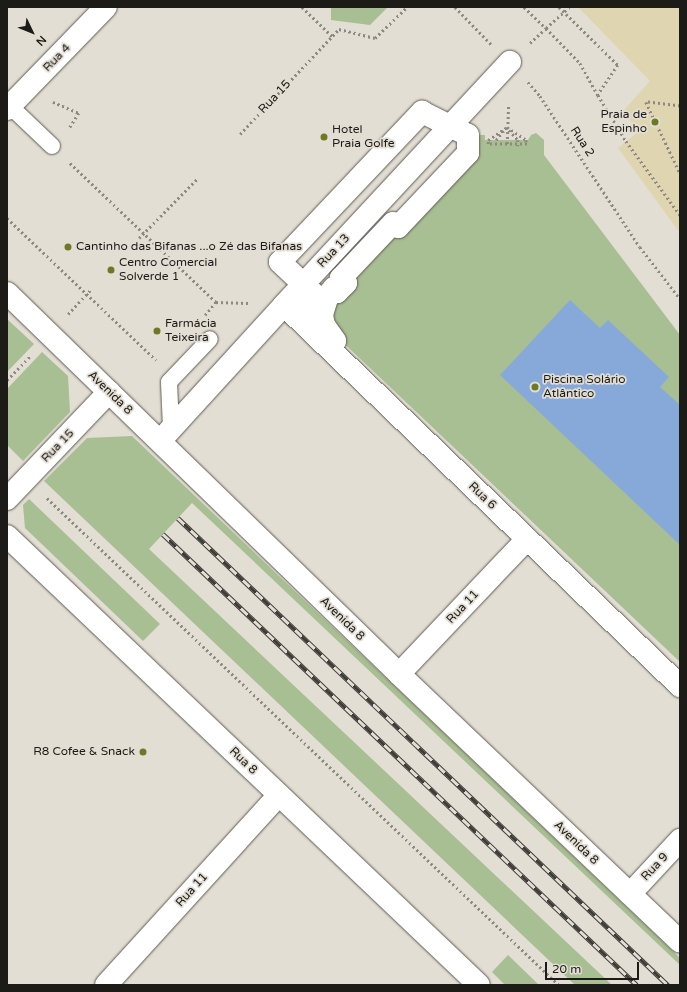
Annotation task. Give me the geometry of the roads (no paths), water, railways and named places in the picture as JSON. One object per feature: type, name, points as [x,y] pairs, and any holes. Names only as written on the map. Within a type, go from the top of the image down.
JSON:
[{"type":"street","name":"Rua 4","points":[[8,107],[106,7]]},
{"type":"street","name":"Rua 13","points":[[165,434],[510,62]]},
{"type":"street","points":[[422,112],[450,126],[468,136],[468,153],[398,227],[393,223],[341,278],[346,283],[337,292],[334,288],[328,295],[322,315],[324,325],[336,341],[332,344],[301,314],[317,297],[280,262],[422,112]]},
{"type":"street","name":"Avenida 8","points":[[7,293],[109,392],[165,434],[399,674],[680,942]]},
{"type":"street","name":"Rua 6","points":[[284,305],[680,686]]},
{"type":"street","name":"Rua 15","points":[[7,499],[109,392]]},
{"type":"street","name":"Rua 8","points":[[7,536],[479,985]]},
{"type":"street","name":"Rua 11","points":[[399,674],[527,539]]},
{"type":"street","name":"Rua 11","points":[[106,985],[279,795]]},
{"type":"street","name":"Rua 9","points":[[630,894],[680,840]]},
{"type":"lane","points":[[8,107],[52,146]]},
{"type":"lane","points":[[165,434],[169,382],[210,339]]},
{"type":"water","points":[[570,300],[600,328],[608,320],[669,377],[660,387],[680,405],[680,545],[500,375]]},
{"type":"railway","points":[[178,518],[668,985]]},
{"type":"railway","points":[[163,534],[637,985]]},
{"type":"place","name":"Praia de Espinho","points":[[655,122]]},
{"type":"place","name":"Hotel Praia Golfe","points":[[324,137]]},
{"type":"place","name":"Cantinho das Bifanas ...o Zé das Bifanas","points":[[68,247]]},
{"type":"place","name":"Centro Comercial Solverde 1","points":[[111,270]]},
{"type":"place","name":"Farmácia Teixeira","points":[[157,331]]},
{"type":"place","name":"Piscina Solário Atlântico","points":[[535,387]]},
{"type":"place","name":"R8 Cofee & Snack","points":[[143,752]]}]
